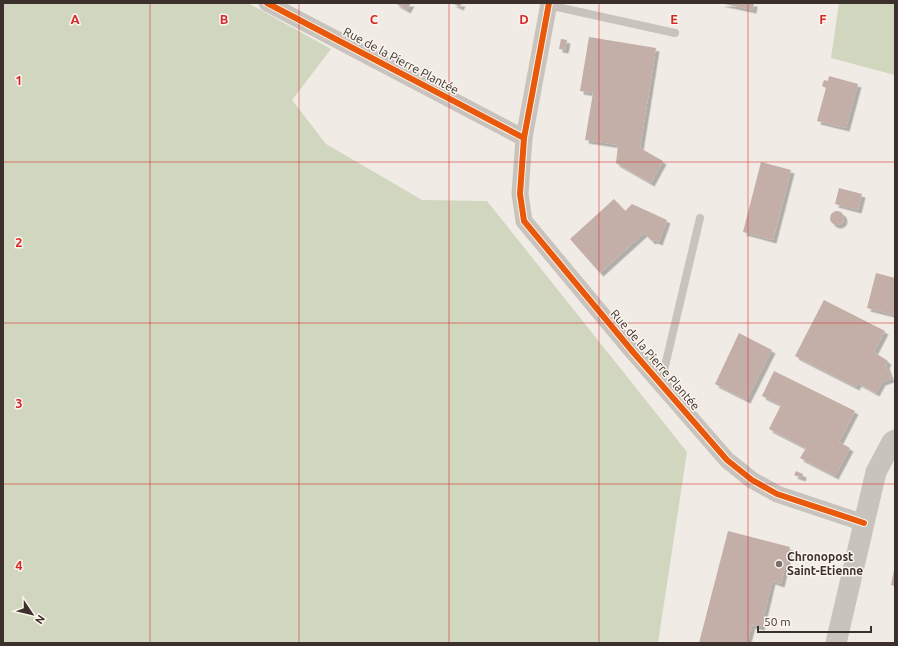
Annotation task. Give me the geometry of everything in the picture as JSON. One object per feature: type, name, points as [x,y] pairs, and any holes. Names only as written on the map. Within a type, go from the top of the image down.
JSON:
[{"type":"street","name":"Rue de la Pierre Plantée","points":[[267,3],[524,138]]},
{"type":"street","name":"Rue de la Pierre Plantée","points":[[549,4],[524,138],[520,194],[524,222],[661,384],[728,460],[752,480],[777,494],[864,523]]},
{"type":"street","points":[[836,643],[876,472],[892,442],[895,440]]},
{"type":"lane","points":[[549,4],[675,33]]},
{"type":"lane","points":[[661,384],[700,218]]},
{"type":"green space","points":[[3,3],[248,3],[331,49],[292,100],[326,144],[422,200],[487,201],[687,452],[658,643],[3,643]]},
{"type":"green space","points":[[839,3],[895,3],[895,75],[831,58]]},
{"type":"building","points":[[395,3],[411,3],[407,10]]},
{"type":"building","points":[[452,3],[462,3],[460,7]]},
{"type":"building","points":[[720,3],[754,3],[753,10]]},
{"type":"building","points":[[589,37],[656,48],[640,148],[663,161],[651,183],[616,163],[618,145],[585,140],[593,93],[580,91]]},
{"type":"building","points":[[561,39],[567,40],[565,50],[559,49]]},
{"type":"building","points":[[829,76],[858,84],[846,128],[817,121],[826,88],[822,86],[824,80],[828,81]]},
{"type":"building","points":[[761,162],[791,170],[773,240],[743,232]]},
{"type":"building","points":[[839,188],[862,194],[858,210],[835,204]]},
{"type":"building","points":[[614,199],[625,211],[632,204],[667,220],[659,242],[654,240],[652,241],[644,233],[600,273],[570,239]]},
{"type":"building","points":[[837,211],[842,213],[844,218],[842,223],[837,225],[832,223],[830,218],[832,213]]},
{"type":"building","points":[[876,273],[895,278],[895,315],[867,308]]},
{"type":"building","points":[[824,300],[885,331],[874,352],[888,361],[886,365],[891,379],[882,382],[876,393],[858,383],[856,387],[795,356]]},
{"type":"building","points":[[739,333],[772,350],[747,400],[715,384]]},
{"type":"building","points":[[774,371],[855,411],[839,442],[850,448],[835,476],[800,458],[806,448],[769,429],[781,405],[762,396]]},
{"type":"building","points":[[796,471],[803,474],[802,478],[794,475]]},
{"type":"building","points":[[728,531],[790,547],[781,584],[772,581],[761,627],[752,625],[747,643],[699,643]]},
{"type":"building","points":[[895,570],[895,586],[891,585]]},
{"type":"cycle path","points":[[267,3],[524,138]]},
{"type":"cycle path","points":[[549,3],[524,138],[520,194],[524,221],[633,352],[727,460],[752,480],[777,494],[864,523]]},
{"type":"place","name":"Chronopost Saint-Etienne","points":[[779,564]]}]
